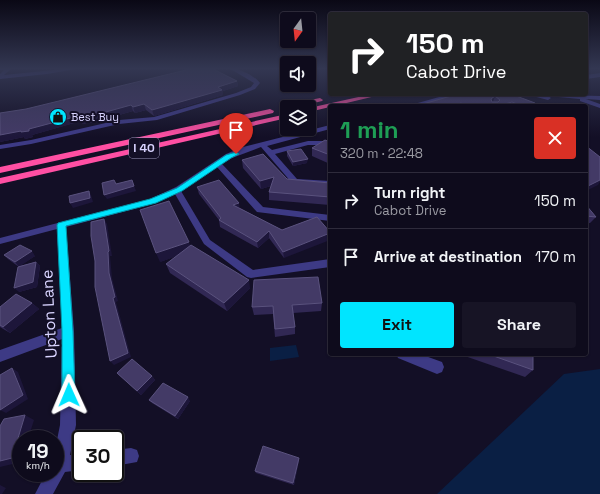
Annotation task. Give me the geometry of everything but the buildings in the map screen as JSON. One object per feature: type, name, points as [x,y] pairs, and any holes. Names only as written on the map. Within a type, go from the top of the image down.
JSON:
[{"type":"highway","name":"I 40","points":[[316,101],[338,96]]},
{"type":"highway","points":[[336,104],[373,96]]},
{"type":"highway","points":[[316,108],[328,106]]},
{"type":"highway","name":"I 40","points":[[0,170],[280,109]]},
{"type":"highway","name":"I 40","points":[[0,181],[280,118]]},
{"type":"street","points":[[0,147],[31,142],[118,122],[156,119],[245,91]]},
{"type":"street","points":[[418,104],[449,96]]},
{"type":"street","points":[[542,96],[557,98],[571,96],[600,98]]},
{"type":"street","points":[[571,96],[600,106]]},
{"type":"street","points":[[434,100],[442,104]]},
{"type":"street","points":[[0,241],[153,201],[177,191],[229,156],[246,149],[328,128]]},
{"type":"street","points":[[271,154],[286,148],[317,142],[328,143]]},
{"type":"street","points":[[263,145],[296,181],[328,182]]},
{"type":"street","points":[[218,164],[260,210],[328,218]]},
{"type":"street","points":[[177,191],[207,242],[251,274],[328,263]]},
{"type":"street","name":"Upton Lane","points":[[61,225],[68,331],[68,425],[64,445]]},
{"type":"street","points":[[0,356],[68,331]]},
{"type":"street","points":[[408,356],[437,367]]},
{"type":"street","name":"Upton Lane","points":[[44,494],[51,482]]},
{"type":"water","points":[[296,345],[299,357],[270,361],[270,348]]},
{"type":"water","points":[[600,369],[600,494],[437,494],[564,374]]},
{"type":"place","name":"Best Buy","points":[[58,117]]},
{"type":"route","points":[[69,395],[68,331],[61,225],[153,201],[179,189],[229,156],[236,154]]}]
